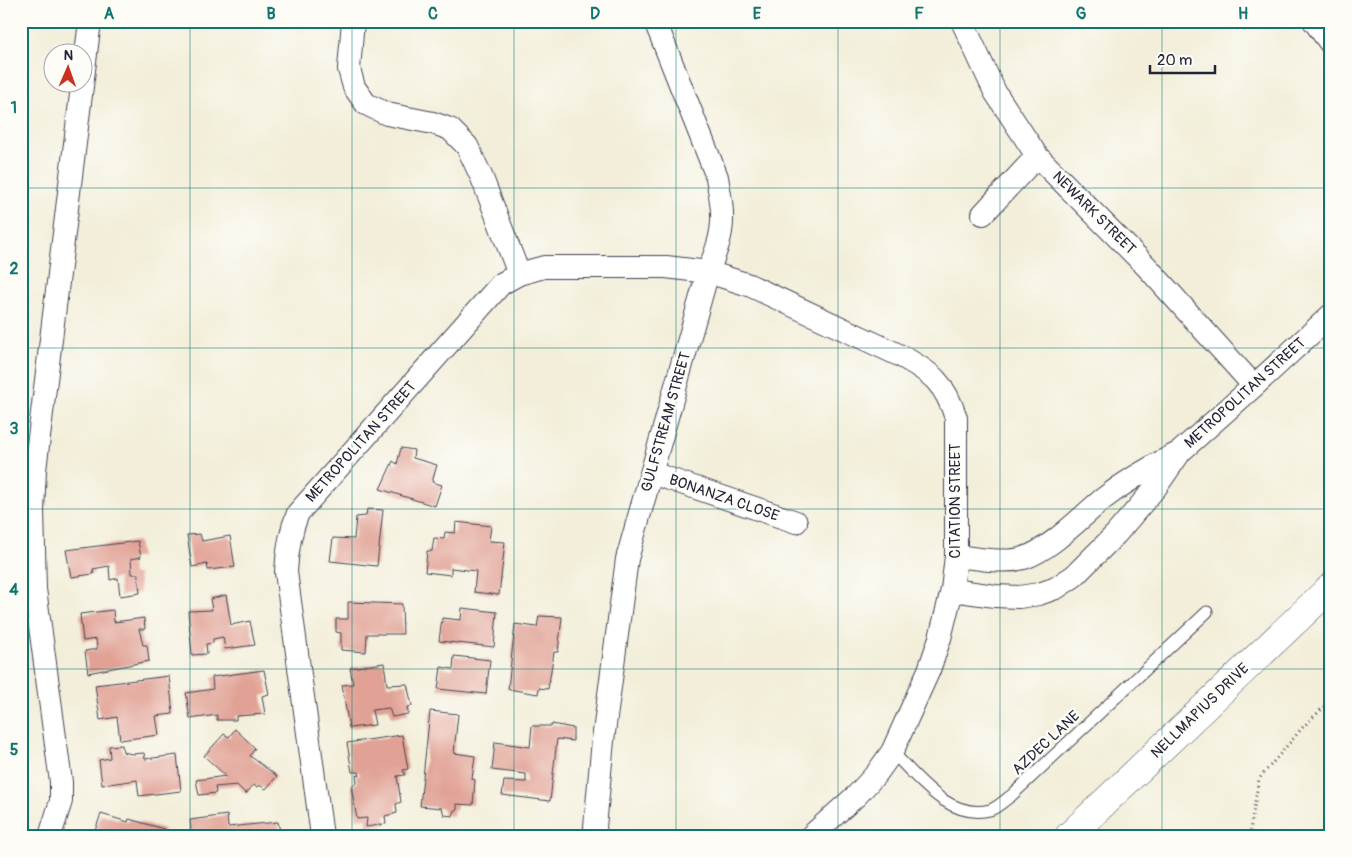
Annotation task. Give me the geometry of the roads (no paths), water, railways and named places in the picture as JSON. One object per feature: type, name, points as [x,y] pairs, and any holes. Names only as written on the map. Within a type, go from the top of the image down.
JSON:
[{"type":"main road","name":"NELLMAPIUS DRIVE","points":[[1069,836],[1331,587]]},
{"type":"street","points":[[50,836],[61,801],[61,782],[35,589],[34,470],[90,21]]},
{"type":"street","points":[[353,21],[349,69],[354,87],[366,104],[387,114],[433,123],[450,129],[467,146],[482,178],[519,274]]},
{"type":"street","name":"GULFSTREAM STREET","points":[[596,836],[595,827],[603,740],[627,558],[708,272],[718,244],[722,221],[717,177],[654,21]]},
{"type":"street","name":"NEWARK STREET","points":[[962,21],[995,92],[1037,156],[1147,267],[1254,386]]},
{"type":"street","points":[[1314,21],[1331,44]]},
{"type":"street","points":[[983,214],[1037,156]]},
{"type":"street","name":"METROPOLITAN STREET","points":[[322,836],[286,572],[287,548],[298,513],[501,284],[519,274],[544,267],[666,267],[708,272]]},
{"type":"street","name":"CITATION STREET","points":[[708,272],[749,285],[767,293],[901,356],[922,368],[936,380],[950,400],[956,418],[956,556],[952,590],[940,638],[929,670],[892,752],[877,773],[857,795],[811,836]]},
{"type":"street","name":"METROPOLITAN STREET","points":[[956,556],[1007,560],[1024,558],[1042,550],[1105,497],[1140,474],[1181,451],[1331,315]]},
{"type":"street","name":"METROPOLITAN STREET","points":[[952,590],[1019,597],[1038,594],[1056,588],[1074,576],[1116,534],[1156,487],[1181,451]]},
{"type":"street","name":"BONANZA CLOSE","points":[[652,473],[796,522]]},
{"type":"lane","name":"AZDEC LANE","points":[[892,752],[932,792],[952,806],[973,812],[991,810],[1012,795],[1207,612]]}]
